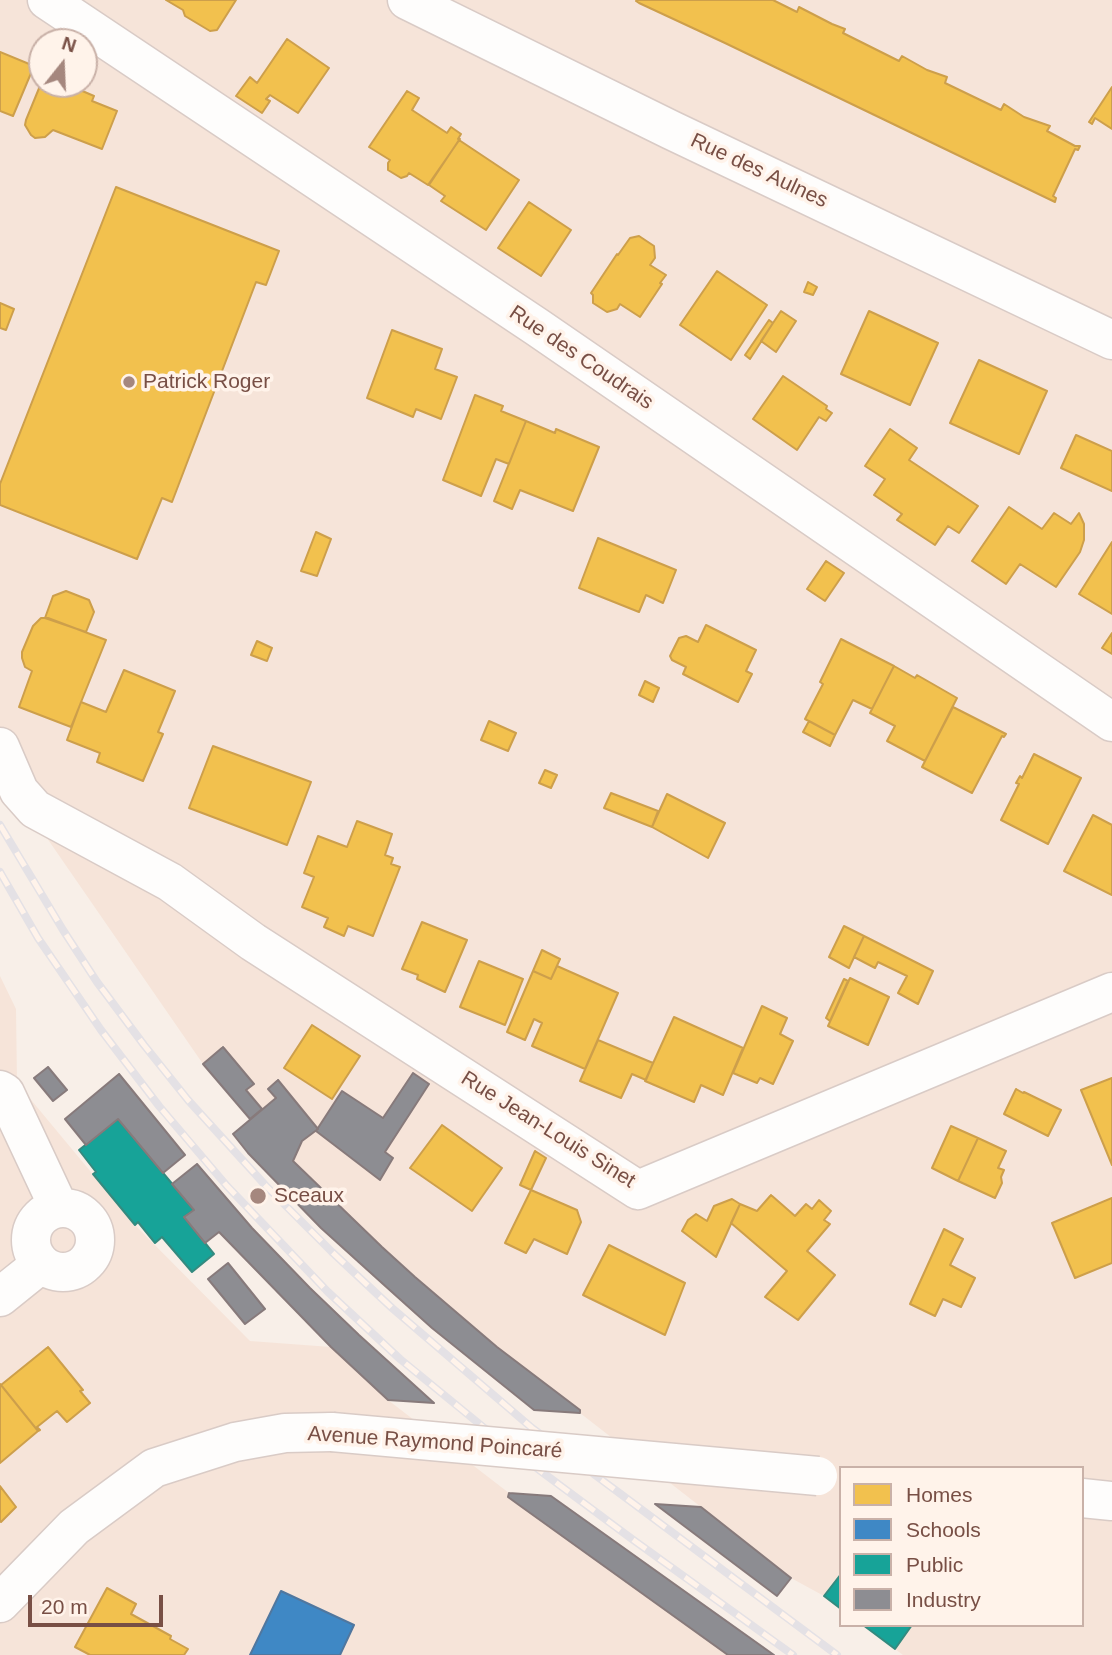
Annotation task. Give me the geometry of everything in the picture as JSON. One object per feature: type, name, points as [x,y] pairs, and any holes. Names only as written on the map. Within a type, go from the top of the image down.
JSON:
[{"type":"street","name":"Rue des Coudrais","points":[[47,0],[537,327],[1112,722]]},
{"type":"street","name":"Rue des Aulnes","points":[[407,0],[671,130],[1112,340]]},
{"type":"street","name":"Rue Jean-Louis Sinet","points":[[0,747],[19,791],[35,809],[170,882],[253,942],[638,1190],[1112,992]]},
{"type":"street","points":[[0,1090],[5,1093],[59,1208]]},
{"type":"street","points":[[66,1206],[80,1212],[90,1222],[96,1236],[94,1251],[86,1263],[74,1271],[59,1272],[45,1268],[35,1257],[30,1243],[32,1229],[39,1217],[51,1209],[59,1208],[66,1206]]},
{"type":"street","points":[[0,1297],[41,1264]]},
{"type":"street","name":"Avenue Raymond Poincaré","points":[[0,1603],[74,1527],[154,1468],[234,1442],[285,1433],[332,1432],[829,1477]]},
{"type":"street","points":[[1084,1498],[1112,1501]]},
{"type":"shaded area","points":[[0,0],[1112,0],[1112,1655],[903,1655],[866,1627],[1084,1627],[1084,1466],[839,1466],[839,1607],[791,1578],[580,1413],[497,1347],[382,1247],[293,1161],[302,1141],[318,1129],[278,1081],[268,1089],[276,1098],[250,1119],[203,1064],[20,799],[0,753]]},
{"type":"shaded area","points":[[0,976],[16,1009],[17,1083],[135,1225],[250,1341],[331,1347],[388,1400],[509,1493],[509,1497],[728,1655],[0,1655]]},
{"type":"building: Homes","points":[[166,0],[236,0],[217,30],[210,31],[185,16],[183,10]]},
{"type":"building: Homes","points":[[637,0],[773,0],[797,12],[799,7],[845,29],[843,33],[899,61],[902,56],[927,70],[947,77],[945,83],[1001,110],[1004,104],[1024,117],[1050,126],[1047,131],[1080,146],[1078,150],[1075,149],[1053,196],[1056,198],[1055,202]]},
{"type":"building: Homes","points":[[287,39],[329,68],[298,113],[270,95],[266,99],[270,101],[262,113],[236,96],[250,77],[257,83]]},
{"type":"building: Homes","points":[[0,52],[28,64],[28,80],[13,116],[0,111]]},
{"type":"building: Homes","points":[[1112,87],[1112,129],[1095,118],[1092,124],[1089,122]]},
{"type":"building: Homes","points":[[407,91],[419,98],[412,110],[447,133],[451,127],[461,134],[428,185],[409,173],[401,178],[388,170],[390,160],[369,147]]},
{"type":"building: Homes","points":[[35,98],[93,98],[92,101],[117,111],[102,149],[53,130],[45,137],[35,138],[25,125]]},
{"type":"building: Homes","points":[[459,140],[519,180],[486,230],[441,201],[445,196],[429,185]]},
{"type":"building: Homes","name":"Patrick Roger","points":[[116,187],[279,251],[266,285],[256,282],[172,502],[162,498],[137,559],[0,505],[0,484]]},
{"type":"building: Homes","points":[[529,202],[571,230],[541,276],[498,248]]},
{"type":"building: Homes","points":[[639,236],[654,246],[655,258],[650,265],[666,275],[640,317],[620,304],[617,309],[607,312],[593,303],[591,293],[630,238]]},
{"type":"building: Homes","points":[[717,271],[767,305],[731,360],[680,325]]},
{"type":"building: Homes","points":[[808,282],[817,287],[813,295],[804,292]]},
{"type":"building: Homes","points":[[0,303],[14,309],[6,330],[0,328]]},
{"type":"building: Homes","points":[[781,311],[796,321],[776,352],[761,341]]},
{"type":"building: Homes","points":[[869,311],[938,343],[910,405],[841,374]]},
{"type":"building: Homes","points":[[769,320],[773,323],[750,359],[745,355]]},
{"type":"building: Homes","points":[[392,330],[442,349],[435,369],[457,377],[441,419],[416,409],[413,417],[367,398]]},
{"type":"building: Homes","points":[[979,360],[1047,391],[1019,454],[950,423]]},
{"type":"building: Homes","points":[[783,376],[827,406],[826,409],[832,413],[826,421],[819,417],[797,450],[753,419]]},
{"type":"building: Homes","points":[[475,395],[503,406],[501,411],[526,421],[509,464],[496,459],[481,496],[443,480]]},
{"type":"building: Homes","points":[[526,421],[555,433],[556,429],[599,447],[573,511],[520,490],[512,509],[494,501]]},
{"type":"building: Homes","points":[[890,429],[917,448],[909,460],[978,506],[959,533],[948,526],[935,545],[897,520],[902,514],[874,495],[885,479],[865,466]]},
{"type":"building: Homes","points":[[1076,435],[1112,451],[1112,491],[1061,468]]},
{"type":"building: Homes","points":[[1009,507],[1042,529],[1054,513],[1071,524],[1079,513],[1084,524],[1084,540],[1080,552],[1056,587],[1020,564],[1006,584],[972,561]]},
{"type":"building: Homes","points":[[316,532],[331,539],[317,576],[301,571]]},
{"type":"building: Homes","points":[[598,538],[676,570],[663,603],[646,595],[639,612],[579,588]]},
{"type":"building: Homes","points":[[1112,542],[1112,614],[1079,594]]},
{"type":"building: Homes","points":[[826,561],[844,573],[825,601],[807,589]]},
{"type":"building: Homes","points":[[66,591],[89,600],[94,612],[86,632],[45,618],[53,596]]},
{"type":"building: Homes","points":[[41,618],[48,618],[106,640],[71,727],[19,707],[32,671],[25,667],[22,652],[33,626]]},
{"type":"building: Homes","points":[[706,625],[756,650],[746,671],[752,674],[738,702],[683,674],[686,667],[672,660],[670,656],[679,638],[686,636],[698,642]]},
{"type":"building: Homes","points":[[1112,633],[1112,654],[1102,648]]},
{"type":"building: Homes","points":[[841,639],[894,666],[872,709],[853,700],[835,735],[805,719]]},
{"type":"building: Homes","points":[[257,641],[272,648],[267,661],[251,655]]},
{"type":"building: Homes","points":[[894,666],[915,678],[917,675],[957,698],[925,761],[887,741],[895,726],[870,713]]},
{"type":"building: Homes","points":[[124,670],[175,691],[158,732],[163,734],[143,781],[97,762],[100,753],[67,740],[81,702],[106,712]]},
{"type":"building: Homes","points":[[645,681],[659,688],[653,702],[639,695]]},
{"type":"building: Homes","points":[[953,707],[1006,734],[1002,736],[972,793],[922,767]]},
{"type":"building: Homes","points":[[489,721],[516,733],[508,751],[481,740]]},
{"type":"building: Homes","points":[[809,721],[835,735],[830,746],[803,732]]},
{"type":"building: Homes","points":[[213,746],[311,782],[287,845],[189,808]]},
{"type":"building: Homes","points":[[1034,754],[1081,778],[1048,844],[1001,820],[1019,784],[1016,783],[1020,776],[1022,778]]},
{"type":"building: Homes","points":[[545,770],[557,775],[551,788],[539,783]]},
{"type":"building: Homes","points":[[611,793],[658,811],[652,827],[604,808]]},
{"type":"building: Homes","points":[[667,794],[725,823],[708,858],[652,827]]},
{"type":"building: Homes","points":[[1093,815],[1112,825],[1112,895],[1064,871]]},
{"type":"building: Homes","points":[[357,821],[392,834],[385,855],[393,858],[391,864],[400,867],[373,936],[348,926],[344,936],[324,927],[328,918],[302,907],[314,877],[304,873],[318,836],[347,847]]},
{"type":"building: Homes","points":[[422,922],[467,940],[445,992],[417,979],[418,975],[402,969]]},
{"type":"building: Homes","points":[[844,926],[864,936],[849,968],[829,957]]},
{"type":"building: Homes","points":[[864,936],[933,971],[918,1004],[898,993],[907,976],[878,962],[875,968],[854,957]]},
{"type":"building: Homes","points":[[542,950],[560,959],[551,979],[533,971]]},
{"type":"building: Homes","points":[[479,961],[523,979],[505,1025],[460,1007]]},
{"type":"building: Homes","points":[[557,966],[618,993],[585,1069],[532,1046],[542,1023],[534,1019],[525,1040],[507,1032],[533,971],[551,979]]},
{"type":"building: Homes","points":[[850,978],[889,997],[868,1045],[828,1026]]},
{"type":"building: Homes","points":[[844,979],[848,981],[830,1021],[826,1018]]},
{"type":"building: Homes","points":[[762,1006],[787,1018],[780,1034],[793,1041],[773,1084],[760,1078],[757,1083],[733,1073]]},
{"type":"building: Homes","points":[[674,1017],[743,1048],[723,1095],[701,1085],[694,1102],[645,1081]]},
{"type":"building: Homes","points":[[312,1025],[360,1056],[332,1099],[284,1068]]},
{"type":"building: Homes","points":[[598,1040],[653,1063],[646,1080],[632,1074],[621,1098],[580,1081]]},
{"type":"building: Homes","points":[[1112,1078],[1112,1165],[1081,1090]]},
{"type":"building: Homes","points":[[1016,1089],[1061,1110],[1048,1136],[1004,1114]]},
{"type":"building: Homes","points":[[442,1125],[502,1168],[472,1211],[410,1168]]},
{"type":"building: Homes","points":[[951,1126],[978,1138],[958,1181],[932,1168]]},
{"type":"building: Homes","points":[[978,1138],[1006,1151],[998,1168],[1004,1170],[995,1198],[958,1181]]},
{"type":"building: Homes","points":[[535,1151],[546,1158],[531,1190],[520,1185]]},
{"type":"building: Homes","points":[[531,1190],[577,1210],[581,1222],[567,1254],[534,1239],[526,1253],[505,1243]]},
{"type":"building: Homes","points":[[771,1195],[795,1216],[806,1204],[812,1209],[819,1200],[831,1211],[824,1220],[830,1224],[807,1251],[835,1275],[798,1320],[765,1297],[787,1271],[731,1223],[740,1204],[757,1211]]},
{"type":"building: Homes","points":[[1112,1198],[1112,1263],[1075,1278],[1052,1223]]},
{"type":"building: Homes","points":[[732,1199],[740,1204],[716,1257],[682,1231],[688,1220],[696,1214],[707,1221],[714,1206]]},
{"type":"building: Homes","points":[[944,1229],[963,1239],[950,1265],[975,1278],[961,1307],[943,1299],[935,1316],[910,1304]]},
{"type":"building: Homes","points":[[609,1245],[685,1283],[665,1335],[583,1295]]},
{"type":"building: Homes","points":[[48,1347],[83,1390],[80,1391],[90,1403],[67,1422],[57,1411],[37,1427],[40,1430],[38,1431],[1,1385]]},
{"type":"building: Homes","points":[[0,1384],[38,1431],[0,1463]]},
{"type":"building: Homes","points":[[0,1486],[16,1507],[1,1522],[0,1521]]},
{"type":"building: Homes","points":[[107,1588],[136,1604],[131,1614],[171,1636],[170,1639],[188,1649],[184,1655],[90,1655],[75,1647]]},
{"type":"building: Schools","points":[[281,1591],[354,1625],[340,1655],[250,1655]]},
{"type":"building: Public","points":[[118,1119],[194,1210],[184,1217],[214,1254],[192,1272],[162,1237],[155,1243],[138,1222],[135,1225],[93,1174],[96,1172],[79,1150]]},
{"type":"building: Public","points":[[839,1577],[839,1607],[824,1596]]},
{"type":"building: Public","points":[[866,1627],[911,1627],[895,1649]]},
{"type":"building: Industry","points":[[223,1047],[254,1084],[246,1090],[262,1109],[250,1119],[203,1064]]},
{"type":"building: Industry","points":[[48,1067],[67,1090],[53,1101],[34,1078]]},
{"type":"building: Industry","points":[[413,1073],[429,1084],[385,1152],[393,1158],[380,1180],[316,1131],[342,1091],[383,1118]]},
{"type":"building: Industry","points":[[119,1074],[185,1155],[163,1173],[118,1119],[86,1145],[65,1119]]},
{"type":"building: Industry","points":[[278,1080],[318,1129],[302,1141],[293,1161],[415,1277],[497,1347],[580,1410],[580,1413],[534,1410],[432,1328],[383,1284],[321,1228],[248,1153],[233,1134],[276,1098],[268,1089]]},
{"type":"building: Industry","points":[[197,1164],[252,1228],[310,1288],[434,1403],[388,1400],[331,1347],[219,1232],[205,1243],[184,1217],[194,1210],[172,1184]]},
{"type":"building: Industry","points":[[228,1263],[265,1309],[245,1324],[208,1279]]},
{"type":"building: Industry","points":[[509,1493],[551,1496],[774,1655],[728,1655],[508,1497]]},
{"type":"building: Industry","points":[[655,1504],[701,1507],[791,1578],[777,1596]]},
{"type":"railway","points":[[0,825],[97,982],[144,1045],[188,1100],[266,1186],[332,1252],[392,1308],[532,1428],[837,1655]]},
{"type":"railway","points":[[0,872],[38,938],[101,1030],[159,1106],[227,1186],[328,1292],[400,1359],[499,1440],[793,1655]]},
{"type":"place","name":"Patrick Roger","points":[[129,382]]},
{"type":"place","name":"Sceaux","points":[[258,1196]]}]
